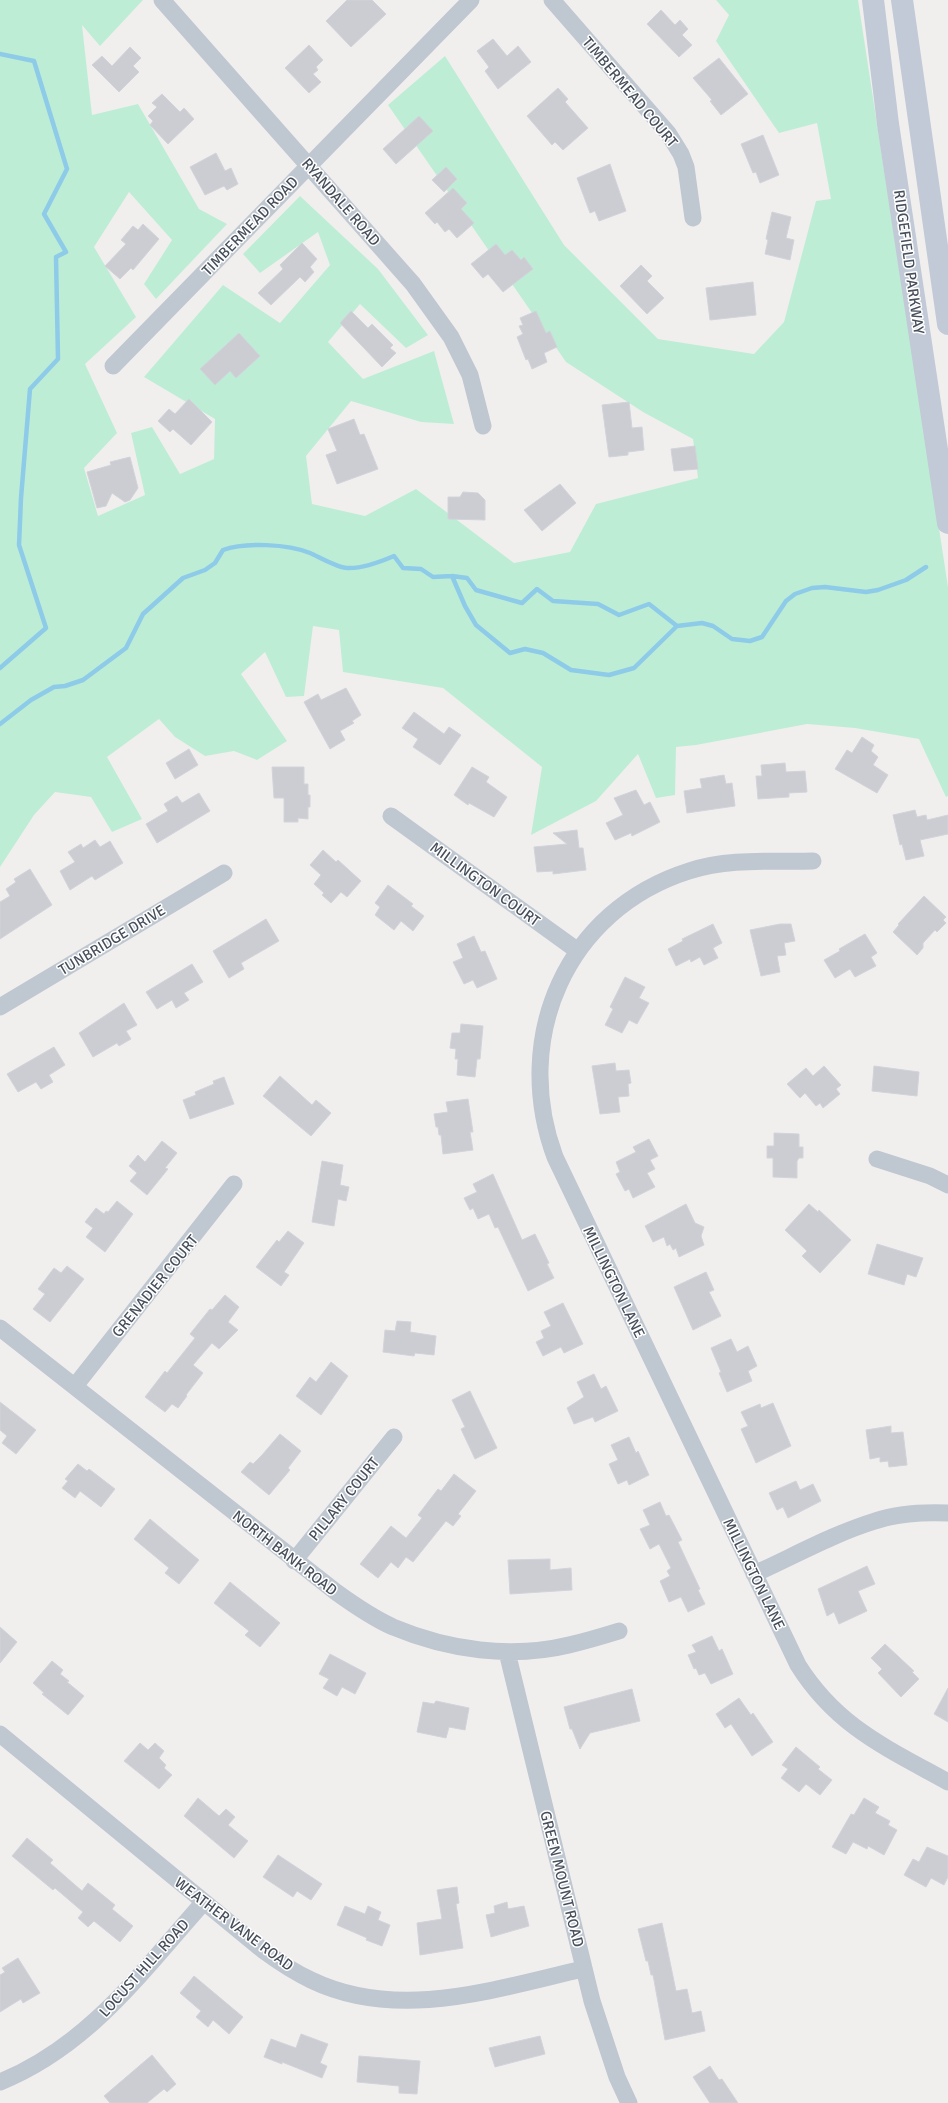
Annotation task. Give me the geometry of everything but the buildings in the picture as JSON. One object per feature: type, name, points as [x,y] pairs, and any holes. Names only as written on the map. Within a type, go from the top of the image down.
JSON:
[{"type":"main road","name":"RIDGEFIELD PARKWAY","points":[[873,0],[888,124],[948,523]]},
{"type":"main road","name":"RIDGEFIELD PARKWAY","points":[[902,0],[948,324]]},
{"type":"street","name":"RYANDALE ROAD","points":[[162,0],[412,284],[440,320],[470,375],[483,426]]},
{"type":"street","name":"TIMBERMEAD ROAD","points":[[113,366],[470,0]]},
{"type":"street","name":"TIMBERMEAD COURT","points":[[552,0],[668,133],[681,154],[686,167],[693,218]]},
{"type":"street","name":"MILLINGTON COURT","points":[[391,816],[578,951]]},
{"type":"street","name":"MILLINGTON LANE","points":[[812,861],[731,862],[690,870],[662,881],[637,894],[600,926],[578,951],[557,988],[544,1027],[540,1054],[539,1083],[541,1110],[547,1136],[558,1164],[798,1665],[828,1705],[841,1718],[874,1741],[948,1782]]},
{"type":"street","name":"TUNBRIDGE DRIVE","points":[[0,1007],[224,873]]},
{"type":"street","points":[[877,1159],[930,1176],[948,1185]]},
{"type":"street","name":"GRENADIER COURT","points":[[75,1386],[234,1184]]},
{"type":"street","name":"NORTH BANK ROAD","points":[[0,1328],[336,1592],[363,1611],[393,1626],[437,1642],[474,1650],[507,1652],[532,1651],[569,1646],[619,1631]]},
{"type":"street","name":"PILLARY COURT","points":[[294,1560],[394,1437]]},
{"type":"street","points":[[754,1574],[876,1520],[900,1515],[948,1512]]},
{"type":"street","name":"GREEN MOUNT ROAD","points":[[507,1652],[584,1969],[601,2032],[617,2077],[629,2103]]},
{"type":"street","name":"WEATHER VANE ROAD","points":[[0,1734],[204,1903],[287,1967],[311,1980],[331,1988],[365,1997],[404,2002],[425,2001],[475,1993],[584,1969]]},
{"type":"street","name":"LOCUST HILL ROAD","points":[[0,2082],[19,2074],[68,2044],[91,2025],[122,1997],[204,1903]]},
{"type":"green space","points":[[0,0],[143,0],[100,46],[82,25],[92,115],[138,104],[199,209],[227,224],[156,299],[144,284],[172,240],[129,192],[94,247],[136,317],[85,364],[117,433],[84,468],[98,516],[145,495],[131,433],[152,427],[180,474],[214,459],[215,419],[144,377],[223,285],[280,323],[330,265],[318,232],[260,273],[243,254],[300,196],[378,269],[428,335],[406,348],[360,304],[328,342],[363,379],[434,351],[454,424],[421,422],[351,401],[306,456],[312,504],[365,516],[416,489],[514,563],[570,552],[596,504],[698,478],[693,439],[643,412],[566,362],[388,105],[445,56],[564,245],[658,339],[754,354],[784,322],[816,201],[831,199],[817,123],[779,133],[716,41],[729,15],[716,0],[858,0],[948,587],[948,796],[946,797],[919,739],[855,728],[807,724],[696,745],[676,747],[675,795],[656,798],[638,754],[596,801],[531,835],[542,767],[443,688],[343,672],[339,630],[313,626],[304,696],[286,697],[265,652],[241,674],[287,741],[257,760],[234,751],[205,756],[175,737],[159,719],[107,757],[142,819],[112,832],[91,797],[55,792],[34,815],[0,867]]},
{"type":"waterway","points":[[0,54],[34,61],[67,169],[44,214],[66,252],[56,257],[58,359],[30,389],[21,498],[19,545],[46,628],[0,668]]},
{"type":"waterway","points":[[0,724],[31,700],[54,687],[65,686],[83,680],[126,648],[143,614],[183,578],[205,570],[215,563],[223,550],[232,547],[266,545],[301,550],[343,568],[365,566],[394,556],[403,568],[421,569],[433,577],[452,576],[465,606],[476,625],[510,653],[525,649],[543,653],[571,670],[609,675],[634,668],[677,626],[702,623],[713,626],[732,639],[750,641],[762,637],[786,601],[795,594],[812,588],[825,587],[866,592],[878,590],[906,580],[926,567]]},
{"type":"waterway","points":[[452,576],[467,578],[476,590],[522,603],[537,589],[553,601],[598,604],[619,615],[649,604],[677,626]]}]
